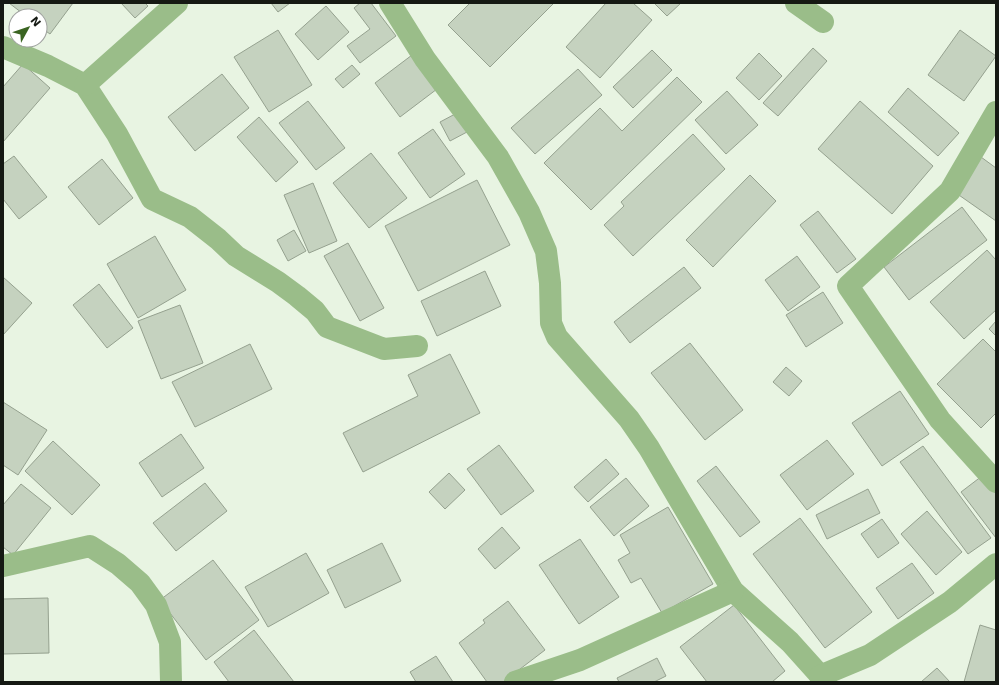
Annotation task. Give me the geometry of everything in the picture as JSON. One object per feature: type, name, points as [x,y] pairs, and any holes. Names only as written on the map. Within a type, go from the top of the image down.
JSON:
[{"type":"street","points":[[85,85],[177,3]]},
{"type":"street","points":[[390,3],[425,59],[498,157],[529,212],[546,251],[550,284],[551,323],[557,337],[629,419],[641,436],[733,591],[790,642],[823,679],[870,655],[950,602],[996,564]]},
{"type":"street","points":[[796,3],[823,22]]},
{"type":"street","points":[[3,47],[48,66],[85,85],[117,134],[152,198],[190,217],[218,239],[236,256],[278,282],[297,296],[315,312],[327,326],[384,349],[417,346]]},
{"type":"street","points":[[996,112],[950,191],[848,286],[940,420],[996,482]]},
{"type":"street","points":[[3,566],[90,546],[118,564],[140,583],[156,605],[170,642],[171,682]]},
{"type":"street","points":[[515,682],[580,660],[733,591]]},
{"type":"building","points":[[9,3],[73,3],[50,34],[48,33],[48,8],[16,8]]},
{"type":"building","points":[[121,3],[145,3],[148,6],[135,18]]},
{"type":"building","points":[[271,3],[290,3],[278,12]]},
{"type":"building","points":[[360,3],[371,3],[396,36],[360,63],[347,46],[370,29],[354,8]]},
{"type":"building","points":[[470,3],[554,3],[490,67],[448,25]]},
{"type":"building","points":[[606,3],[633,3],[652,20],[600,78],[566,47]]},
{"type":"building","points":[[654,3],[681,3],[667,16]]},
{"type":"building","points":[[326,6],[349,32],[318,60],[295,34]]},
{"type":"building","points":[[278,30],[312,85],[269,112],[234,57]]},
{"type":"building","points":[[960,30],[996,56],[964,101],[928,75]]},
{"type":"building","points":[[813,48],[827,61],[778,116],[763,103]]},
{"type":"building","points":[[652,50],[672,70],[633,108],[613,87]]},
{"type":"building","points":[[416,52],[441,86],[400,117],[375,83]]},
{"type":"building","points":[[759,53],[782,76],[759,100],[736,78]]},
{"type":"building","points":[[23,64],[50,88],[3,142],[3,87]]},
{"type":"building","points":[[352,65],[360,74],[343,88],[335,79]]},
{"type":"building","points":[[578,69],[602,95],[535,154],[511,128]]},
{"type":"building","points":[[222,74],[249,108],[195,151],[168,117]]},
{"type":"building","points":[[677,77],[702,102],[591,210],[544,163],[600,108],[622,131]]},
{"type":"building","points":[[908,88],[959,133],[938,156],[888,112]]},
{"type":"building","points":[[727,91],[758,125],[726,154],[695,120]]},
{"type":"building","points":[[308,101],[345,148],[316,170],[279,123]]},
{"type":"building","points":[[860,101],[933,166],[892,214],[818,149]]},
{"type":"building","points":[[457,113],[467,132],[450,141],[440,122]]},
{"type":"building","points":[[259,117],[298,162],[276,182],[237,137]]},
{"type":"building","points":[[433,129],[465,174],[430,198],[398,153]]},
{"type":"building","points":[[693,134],[725,169],[633,256],[604,225],[624,206],[621,202]]},
{"type":"building","points":[[371,153],[407,198],[369,228],[333,183]]},
{"type":"building","points":[[14,156],[47,197],[19,219],[3,199],[3,164]]},
{"type":"building","points":[[981,157],[996,168],[996,221],[956,193]]},
{"type":"building","points":[[102,159],[133,198],[99,225],[68,187]]},
{"type":"building","points":[[750,175],[776,201],[713,267],[686,240]]},
{"type":"building","points":[[477,180],[510,245],[418,291],[385,226]]},
{"type":"building","points":[[313,183],[337,241],[309,253],[284,195]]},
{"type":"building","points":[[962,207],[987,240],[909,300],[884,267]]},
{"type":"building","points":[[818,211],[856,259],[837,273],[800,225]]},
{"type":"building","points":[[294,230],[306,251],[288,261],[277,240]]},
{"type":"building","points":[[155,236],[186,290],[138,318],[107,264]]},
{"type":"building","points":[[348,243],[384,308],[360,321],[324,256]]},
{"type":"building","points":[[987,250],[996,260],[996,310],[964,339],[930,302]]},
{"type":"building","points":[[797,256],[820,287],[788,311],[765,280]]},
{"type":"building","points":[[684,267],[701,288],[630,343],[614,322]]},
{"type":"building","points":[[485,271],[501,306],[437,336],[421,301]]},
{"type":"building","points":[[3,277],[32,303],[3,335]]},
{"type":"building","points":[[99,284],[133,328],[107,348],[73,305]]},
{"type":"building","points":[[823,292],[843,323],[806,347],[786,315]]},
{"type":"building","points":[[180,305],[203,363],[161,379],[138,321]]},
{"type":"building","points":[[996,321],[996,336],[989,329]]},
{"type":"building","points":[[983,339],[996,352],[996,413],[981,428],[937,384]]},
{"type":"building","points":[[690,343],[743,410],[705,440],[651,373]]},
{"type":"building","points":[[250,344],[272,389],[195,427],[172,382]]},
{"type":"building","points":[[450,354],[480,413],[363,472],[343,433],[418,396],[408,375]]},
{"type":"building","points":[[786,367],[802,381],[789,396],[773,382]]},
{"type":"building","points":[[900,391],[929,434],[882,466],[852,423]]},
{"type":"building","points":[[3,402],[47,430],[18,475],[3,465]]},
{"type":"building","points":[[181,434],[204,468],[162,497],[139,463]]},
{"type":"building","points":[[827,440],[854,474],[807,510],[780,475]]},
{"type":"building","points":[[53,441],[100,485],[72,515],[25,471]]},
{"type":"building","points":[[499,445],[534,491],[501,515],[467,469]]},
{"type":"building","points":[[923,446],[991,538],[968,554],[900,462]]},
{"type":"building","points":[[606,459],[619,474],[588,502],[574,487]]},
{"type":"building","points":[[716,466],[760,522],[740,537],[697,481]]},
{"type":"building","points":[[449,473],[465,490],[445,509],[429,492]]},
{"type":"building","points":[[982,476],[996,494],[996,538],[961,492]]},
{"type":"building","points":[[626,478],[649,506],[614,536],[590,507]]},
{"type":"building","points":[[205,483],[227,511],[176,551],[153,523]]},
{"type":"building","points":[[21,484],[51,508],[13,555],[3,547],[3,505]]},
{"type":"building","points":[[868,489],[880,513],[827,539],[816,515]]},
{"type":"building","points":[[668,507],[713,584],[662,613],[641,578],[631,583],[618,560],[630,553],[620,535]]},
{"type":"building","points":[[927,511],[962,552],[936,575],[901,534]]},
{"type":"building","points":[[800,518],[872,612],[825,648],[753,554]]},
{"type":"building","points":[[882,519],[899,543],[878,558],[861,534]]},
{"type":"building","points":[[502,527],[520,548],[495,569],[478,549]]},
{"type":"building","points":[[580,539],[619,597],[579,624],[539,565]]},
{"type":"building","points":[[382,543],[401,581],[345,608],[327,570]]},
{"type":"building","points":[[306,553],[329,593],[268,627],[245,587]]},
{"type":"building","points":[[213,560],[259,620],[206,660],[160,600]]},
{"type":"building","points":[[912,563],[934,593],[898,619],[876,588]]},
{"type":"building","points":[[48,598],[49,653],[3,654],[3,599]]},
{"type":"building","points":[[508,601],[545,650],[503,682],[487,682],[459,643],[485,623],[483,620]]},
{"type":"building","points":[[734,605],[785,671],[772,682],[707,682],[680,647]]},
{"type":"building","points":[[980,625],[996,630],[996,682],[964,682]]},
{"type":"building","points":[[254,630],[294,682],[229,682],[214,662]]},
{"type":"building","points":[[436,656],[453,682],[416,682],[410,672]]},
{"type":"building","points":[[657,658],[666,676],[654,682],[619,682],[617,678]]},
{"type":"building","points":[[937,668],[950,682],[921,682]]}]
